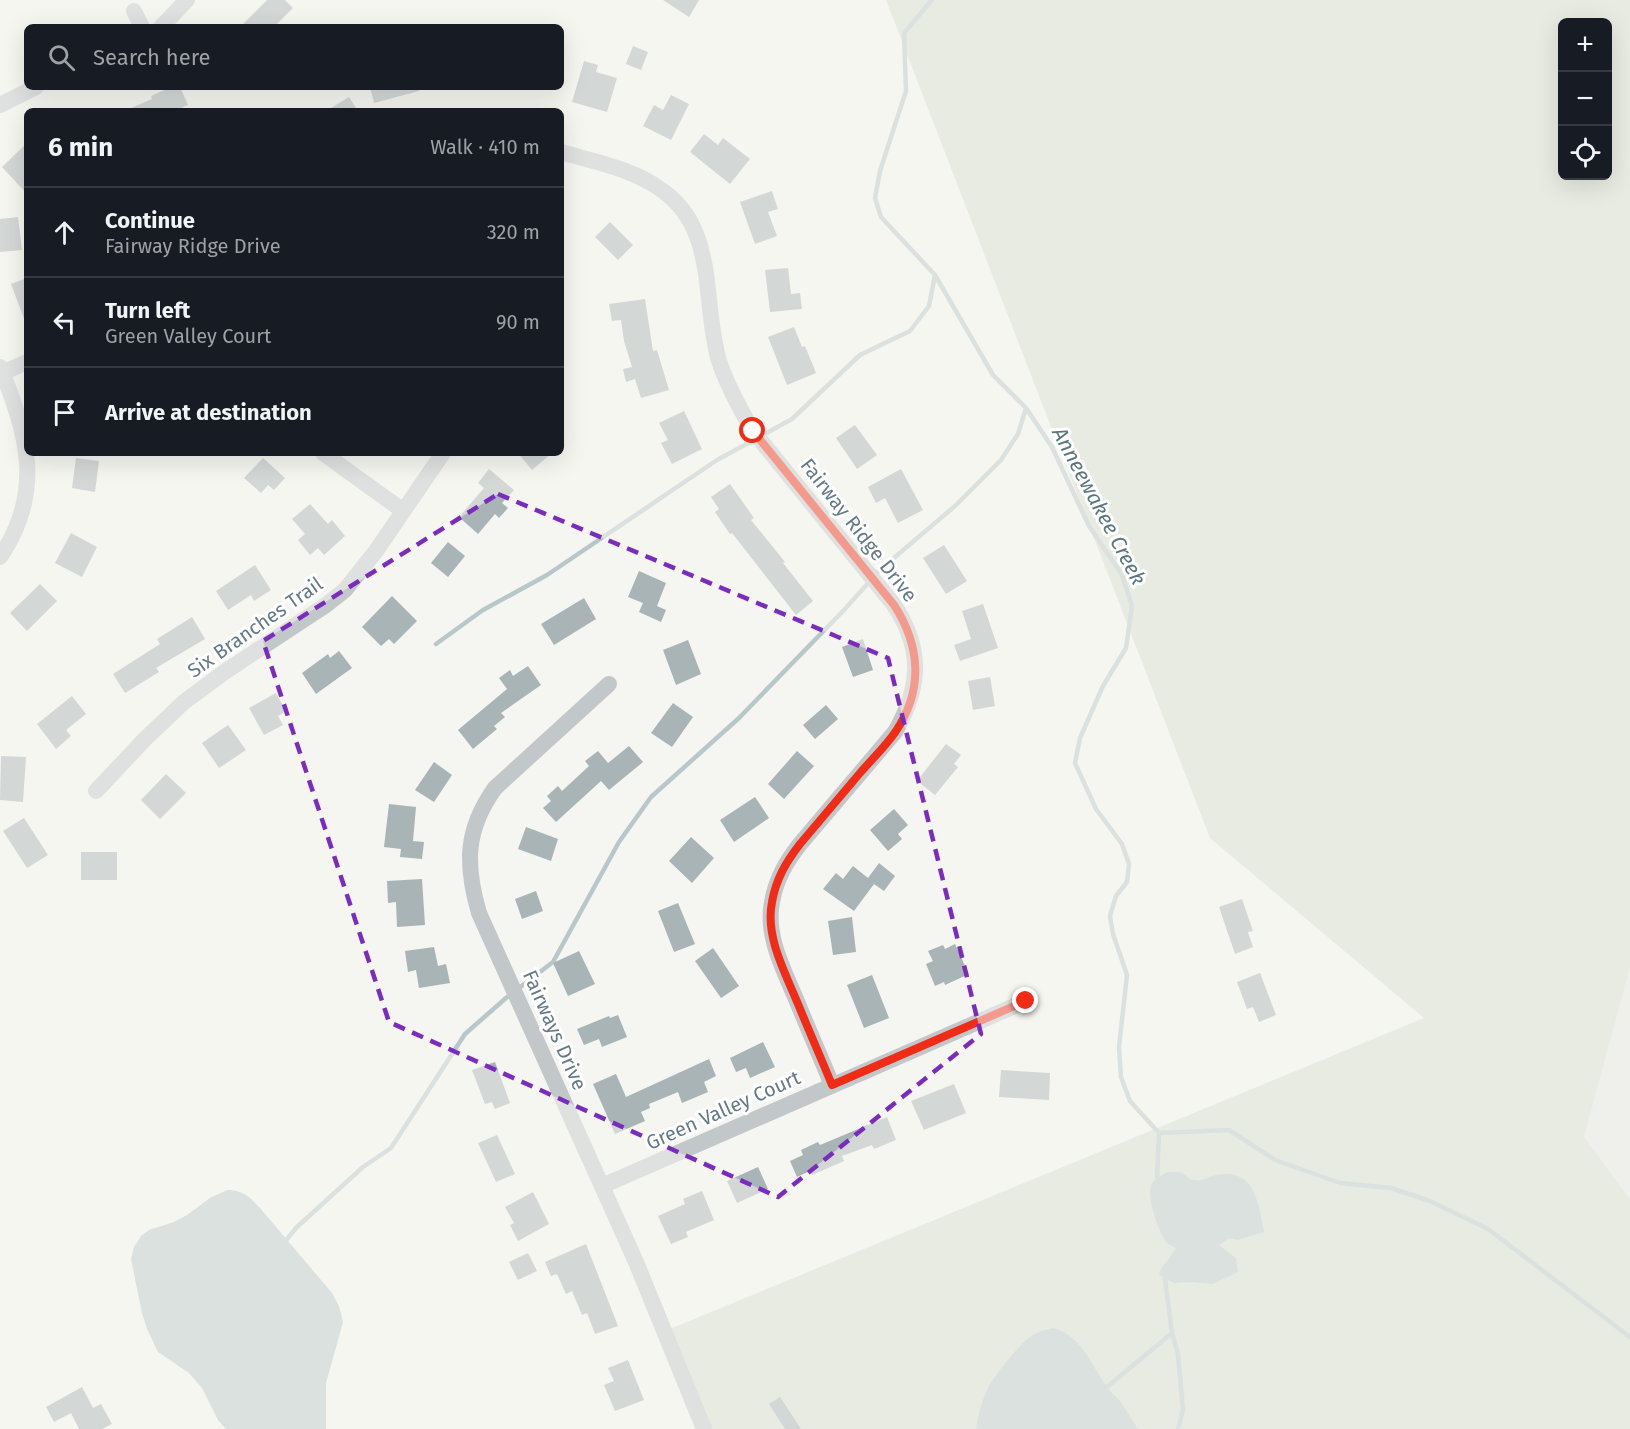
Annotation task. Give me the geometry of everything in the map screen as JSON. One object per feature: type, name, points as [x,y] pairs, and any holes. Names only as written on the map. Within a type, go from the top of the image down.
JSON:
[{"type":"street","points":[[164,24],[187,0]]},
{"type":"street","points":[[134,11],[140,24]]},
{"type":"street","points":[[0,105],[30,90]]},
{"type":"street","name":"Fairway Ridge Drive","points":[[564,153],[618,168],[647,180],[665,192],[689,219],[702,248],[708,301],[719,360],[742,412],[753,431],[894,605],[908,629],[913,645],[915,681],[904,716],[896,732],[785,863],[771,904],[772,929],[777,955],[832,1085]]},
{"type":"street","points":[[24,363],[1,370],[22,423],[24,436]]},
{"type":"street","points":[[0,557],[18,524],[25,501],[26,456]]},
{"type":"street","points":[[327,456],[402,510]]},
{"type":"street","name":"Six Branches Trail","points":[[96,791],[184,702],[345,590],[376,551],[441,456]]},
{"type":"street","name":"Fairways Drive","points":[[609,684],[495,788],[484,803],[475,823],[469,866],[472,890],[479,913],[665,1331],[704,1429]]},
{"type":"street","name":"Green Valley Court","points":[[602,1186],[1026,1001]]},
{"type":"highlighted area","points":[[498,494],[888,658],[981,1034],[778,1197],[389,1022],[263,641]]},
{"type":"shaded area","points":[[886,0],[1630,0],[1630,968],[1584,1137],[1630,1199],[1630,1429],[704,1429],[665,1331],[1424,1018],[1210,838]]},
{"type":"shaded area","points":[[1630,968],[1630,1199],[1584,1137]]},
{"type":"shaded area","points":[[1168,1172],[1180,1172],[1197,1180],[1230,1174],[1240,1177],[1253,1190],[1264,1232],[1238,1240],[1229,1238],[1219,1245],[1236,1258],[1238,1272],[1213,1284],[1174,1283],[1159,1275],[1176,1248],[1167,1243],[1160,1231],[1154,1214],[1150,1189],[1154,1181]]},
{"type":"shaded area","points":[[227,1190],[242,1193],[260,1208],[332,1293],[339,1306],[343,1322],[326,1383],[326,1429],[226,1429],[218,1420],[202,1388],[189,1373],[158,1352],[147,1329],[131,1259],[134,1247],[141,1236],[149,1230],[174,1222],[210,1198]]},
{"type":"shaded area","points":[[1053,1328],[1071,1337],[1078,1344],[1138,1429],[976,1429],[986,1392],[1011,1356],[1033,1335]]},
{"type":"building","points":[[267,0],[285,0],[293,8],[277,24],[243,24]]},
{"type":"building","points":[[663,0],[699,0],[689,17]]},
{"type":"building","points":[[633,46],[648,52],[641,70],[626,64]]},
{"type":"building","points":[[584,61],[598,65],[596,72],[617,78],[607,112],[572,102]]},
{"type":"building","points":[[164,90],[181,90],[188,105],[181,108],[131,108],[152,99],[151,96]]},
{"type":"building","points":[[371,90],[419,90],[419,91],[374,103]]},
{"type":"building","points":[[671,95],[689,104],[671,140],[643,126],[654,105],[663,110]]},
{"type":"building","points":[[349,97],[356,108],[331,108]]},
{"type":"building","points":[[704,134],[718,145],[723,138],[750,159],[730,184],[690,152]]},
{"type":"building","points":[[24,146],[24,191],[2,167]]},
{"type":"building","points":[[772,191],[778,209],[768,212],[777,236],[755,244],[740,202]]},
{"type":"building","points":[[18,217],[22,250],[0,252],[0,219]]},
{"type":"building","points":[[610,222],[633,245],[618,260],[595,237]]},
{"type":"building","points":[[788,268],[791,294],[800,293],[802,309],[770,312],[765,270]]},
{"type":"building","points":[[24,279],[24,319],[11,284]]},
{"type":"building","points":[[645,299],[653,351],[657,350],[669,390],[641,398],[635,379],[626,382],[623,369],[632,367],[624,341],[621,320],[612,321],[609,304]]},
{"type":"building","points":[[794,327],[816,373],[787,385],[768,337]]},
{"type":"building","points":[[684,411],[702,449],[672,464],[661,443],[668,440],[659,423]]},
{"type":"building","points":[[855,425],[877,455],[857,469],[836,438]]},
{"type":"building","points":[[520,456],[548,456],[532,470]]},
{"type":"building","points":[[76,458],[99,461],[95,492],[72,488]]},
{"type":"building","points":[[263,458],[285,478],[274,490],[268,485],[261,493],[244,478]]},
{"type":"building","points":[[489,469],[514,490],[502,503],[508,508],[499,518],[495,514],[478,534],[459,517],[484,488],[478,483]]},
{"type":"building","points":[[901,469],[923,510],[898,523],[885,498],[876,503],[868,487]]},
{"type":"building","points":[[730,484],[754,518],[751,520],[813,601],[796,615],[732,533],[730,534],[715,512],[719,509],[711,497]]},
{"type":"building","points":[[310,504],[328,524],[332,520],[345,536],[324,555],[318,548],[310,555],[298,540],[305,534],[292,519]]},
{"type":"building","points":[[71,533],[97,547],[82,577],[55,563]]},
{"type":"building","points":[[448,542],[465,556],[448,577],[431,563]]},
{"type":"building","points":[[944,545],[967,581],[946,594],[923,558]]},
{"type":"building","points":[[255,565],[271,590],[254,601],[251,595],[228,610],[216,591]]},
{"type":"building","points":[[639,571],[666,583],[657,606],[666,610],[661,622],[639,612],[643,603],[628,597]]},
{"type":"building","points":[[40,584],[57,601],[27,631],[10,613]]},
{"type":"building","points":[[392,596],[417,621],[394,644],[389,639],[381,646],[362,627]]},
{"type":"building","points":[[584,598],[596,619],[554,645],[541,624]]},
{"type":"building","points":[[983,604],[998,648],[960,661],[954,645],[971,639],[962,611]]},
{"type":"building","points":[[192,617],[205,639],[156,668],[159,672],[125,693],[113,674],[160,644],[157,639]]},
{"type":"building","points":[[863,639],[873,670],[853,677],[842,647]]},
{"type":"building","points":[[688,640],[701,674],[676,685],[663,650]]},
{"type":"building","points":[[339,651],[352,668],[316,694],[302,673],[328,654],[330,658]]},
{"type":"building","points":[[528,666],[541,685],[501,713],[505,717],[494,726],[497,729],[473,749],[458,730],[507,689],[499,678],[510,670],[513,676]]},
{"type":"building","points":[[990,677],[995,706],[973,710],[968,681]]},
{"type":"building","points":[[276,693],[286,711],[278,716],[283,725],[264,735],[249,708]]},
{"type":"building","points":[[72,696],[86,714],[66,730],[71,736],[56,749],[37,724]]},
{"type":"building","points":[[673,703],[693,717],[672,747],[651,733]]},
{"type":"building","points":[[826,705],[838,719],[815,739],[803,725]]},
{"type":"building","points":[[228,725],[246,750],[219,768],[202,743]]},
{"type":"building","points":[[946,744],[961,755],[954,764],[958,767],[935,795],[917,781]]},
{"type":"building","points":[[629,746],[643,762],[609,790],[601,781],[556,822],[543,808],[551,801],[547,796],[558,786],[562,791],[589,766],[585,761],[598,751],[608,763]]},
{"type":"building","points":[[797,751],[814,766],[784,799],[768,784]]},
{"type":"building","points":[[1,756],[26,757],[23,802],[0,800]]},
{"type":"building","points":[[434,762],[452,775],[434,802],[415,790]]},
{"type":"building","points":[[166,774],[186,793],[160,819],[141,800]]},
{"type":"building","points":[[755,797],[769,818],[734,842],[720,820]]},
{"type":"building","points":[[389,804],[416,807],[413,841],[424,842],[422,859],[400,857],[401,849],[384,847]]},
{"type":"building","points":[[894,809],[908,825],[898,834],[902,839],[888,851],[870,830]]},
{"type":"building","points":[[24,818],[48,855],[27,868],[3,831]]},
{"type":"building","points":[[526,827],[558,839],[551,861],[518,849]]},
{"type":"building","points":[[691,837],[714,858],[692,883],[669,861]]},
{"type":"building","points":[[81,852],[117,852],[117,880],[81,880]]},
{"type":"building","points":[[879,863],[895,876],[884,891],[874,884],[854,911],[823,889],[836,873],[843,879],[853,866],[868,878]]},
{"type":"building","points":[[422,879],[425,925],[397,927],[396,902],[388,903],[387,881]]},
{"type":"building","points":[[536,891],[543,911],[522,919],[515,899]]},
{"type":"building","points":[[1242,899],[1253,931],[1248,932],[1253,947],[1235,954],[1219,907]]},
{"type":"building","points":[[678,903],[695,944],[674,952],[658,911]]},
{"type":"building","points":[[852,917],[856,952],[833,955],[828,921]]},
{"type":"building","points":[[955,944],[969,974],[945,985],[944,982],[935,986],[926,964],[933,961],[928,951],[943,945],[945,949]]},
{"type":"building","points":[[434,947],[438,966],[446,964],[450,983],[419,988],[416,970],[408,972],[405,951]]},
{"type":"building","points":[[713,948],[739,986],[721,998],[695,961]]},
{"type":"building","points":[[579,951],[595,984],[568,996],[553,963]]},
{"type":"building","points":[[1260,973],[1276,1015],[1259,1022],[1253,1007],[1247,1009],[1237,982]]},
{"type":"building","points":[[872,975],[889,1018],[864,1028],[847,985]]},
{"type":"building","points":[[618,1015],[627,1037],[602,1047],[599,1039],[584,1045],[577,1029],[609,1016],[610,1018]]},
{"type":"building","points":[[763,1042],[775,1067],[750,1078],[746,1068],[736,1072],[730,1058]]},
{"type":"building","points":[[709,1059],[716,1076],[704,1082],[708,1092],[682,1103],[678,1092],[649,1104],[650,1108],[641,1112],[645,1121],[615,1134],[593,1084],[616,1074],[626,1097]]},
{"type":"building","points":[[495,1062],[510,1103],[495,1109],[492,1102],[485,1104],[472,1070]]},
{"type":"building","points":[[1001,1070],[1050,1073],[1049,1100],[999,1097]]},
{"type":"building","points":[[954,1084],[966,1113],[924,1130],[911,1101]]},
{"type":"building","points":[[887,1117],[896,1140],[874,1149],[872,1145],[842,1156],[844,1161],[812,1175],[810,1171],[797,1177],[790,1161],[803,1155],[801,1150],[818,1142],[820,1145]]},
{"type":"building","points":[[497,1135],[515,1174],[496,1182],[478,1143]]},
{"type":"building","points":[[758,1167],[768,1189],[737,1203],[727,1181]]},
{"type":"building","points":[[702,1191],[714,1220],[686,1232],[688,1237],[671,1244],[658,1216],[685,1204],[683,1199]]},
{"type":"building","points":[[533,1192],[549,1224],[518,1241],[510,1225],[514,1223],[505,1207]]},
{"type":"building","points":[[586,1244],[618,1326],[595,1334],[587,1313],[582,1315],[572,1291],[566,1294],[557,1274],[551,1276],[545,1262]]},
{"type":"building","points":[[528,1253],[537,1271],[518,1280],[509,1262]]},
{"type":"building","points":[[628,1360],[644,1400],[615,1411],[604,1385],[614,1381],[608,1368]]},
{"type":"building","points":[[82,1387],[93,1408],[101,1404],[112,1424],[102,1429],[79,1429],[71,1413],[54,1422],[46,1407]]},
{"type":"building","points":[[780,1397],[801,1429],[785,1429],[769,1404]]},
{"type":"waterway","name":"Anneewakee Creek","points":[[932,0],[904,33],[906,91],[880,171],[875,198],[881,217],[935,275],[993,375],[1026,408],[1052,447],[1089,526],[1122,575],[1132,606],[1126,648],[1103,686],[1080,738],[1075,763],[1096,809],[1122,844],[1129,864],[1127,882],[1116,896],[1110,916],[1113,934],[1127,975],[1119,1047],[1121,1077],[1130,1101],[1159,1133],[1229,1130],[1275,1160],[1340,1183],[1391,1188],[1430,1201],[1488,1229],[1630,1337]]},
{"type":"waterway","points":[[761,436],[792,419],[860,355],[910,331],[929,306],[935,275]]},
{"type":"waterway","points":[[875,574],[955,506],[1001,460],[1018,434],[1026,408]]},
{"type":"waterway","points":[[436,644],[483,610],[547,575],[717,460],[754,440]]},
{"type":"waterway","points":[[287,1239],[297,1227],[363,1167],[391,1148],[465,1034],[506,998],[553,962],[619,842],[651,797],[739,718],[870,581]]},
{"type":"waterway","points":[[1157,1178],[1159,1133]]},
{"type":"waterway","points":[[1165,1279],[1172,1333],[1178,1354],[1183,1410],[1178,1429]]},
{"type":"waterway","points":[[1107,1387],[1172,1333]]},
{"type":"route","points":[[753,431],[894,605],[908,629],[916,663],[911,700],[896,732],[785,863],[771,904],[772,929],[777,955],[832,1085],[1026,1001]]}]
